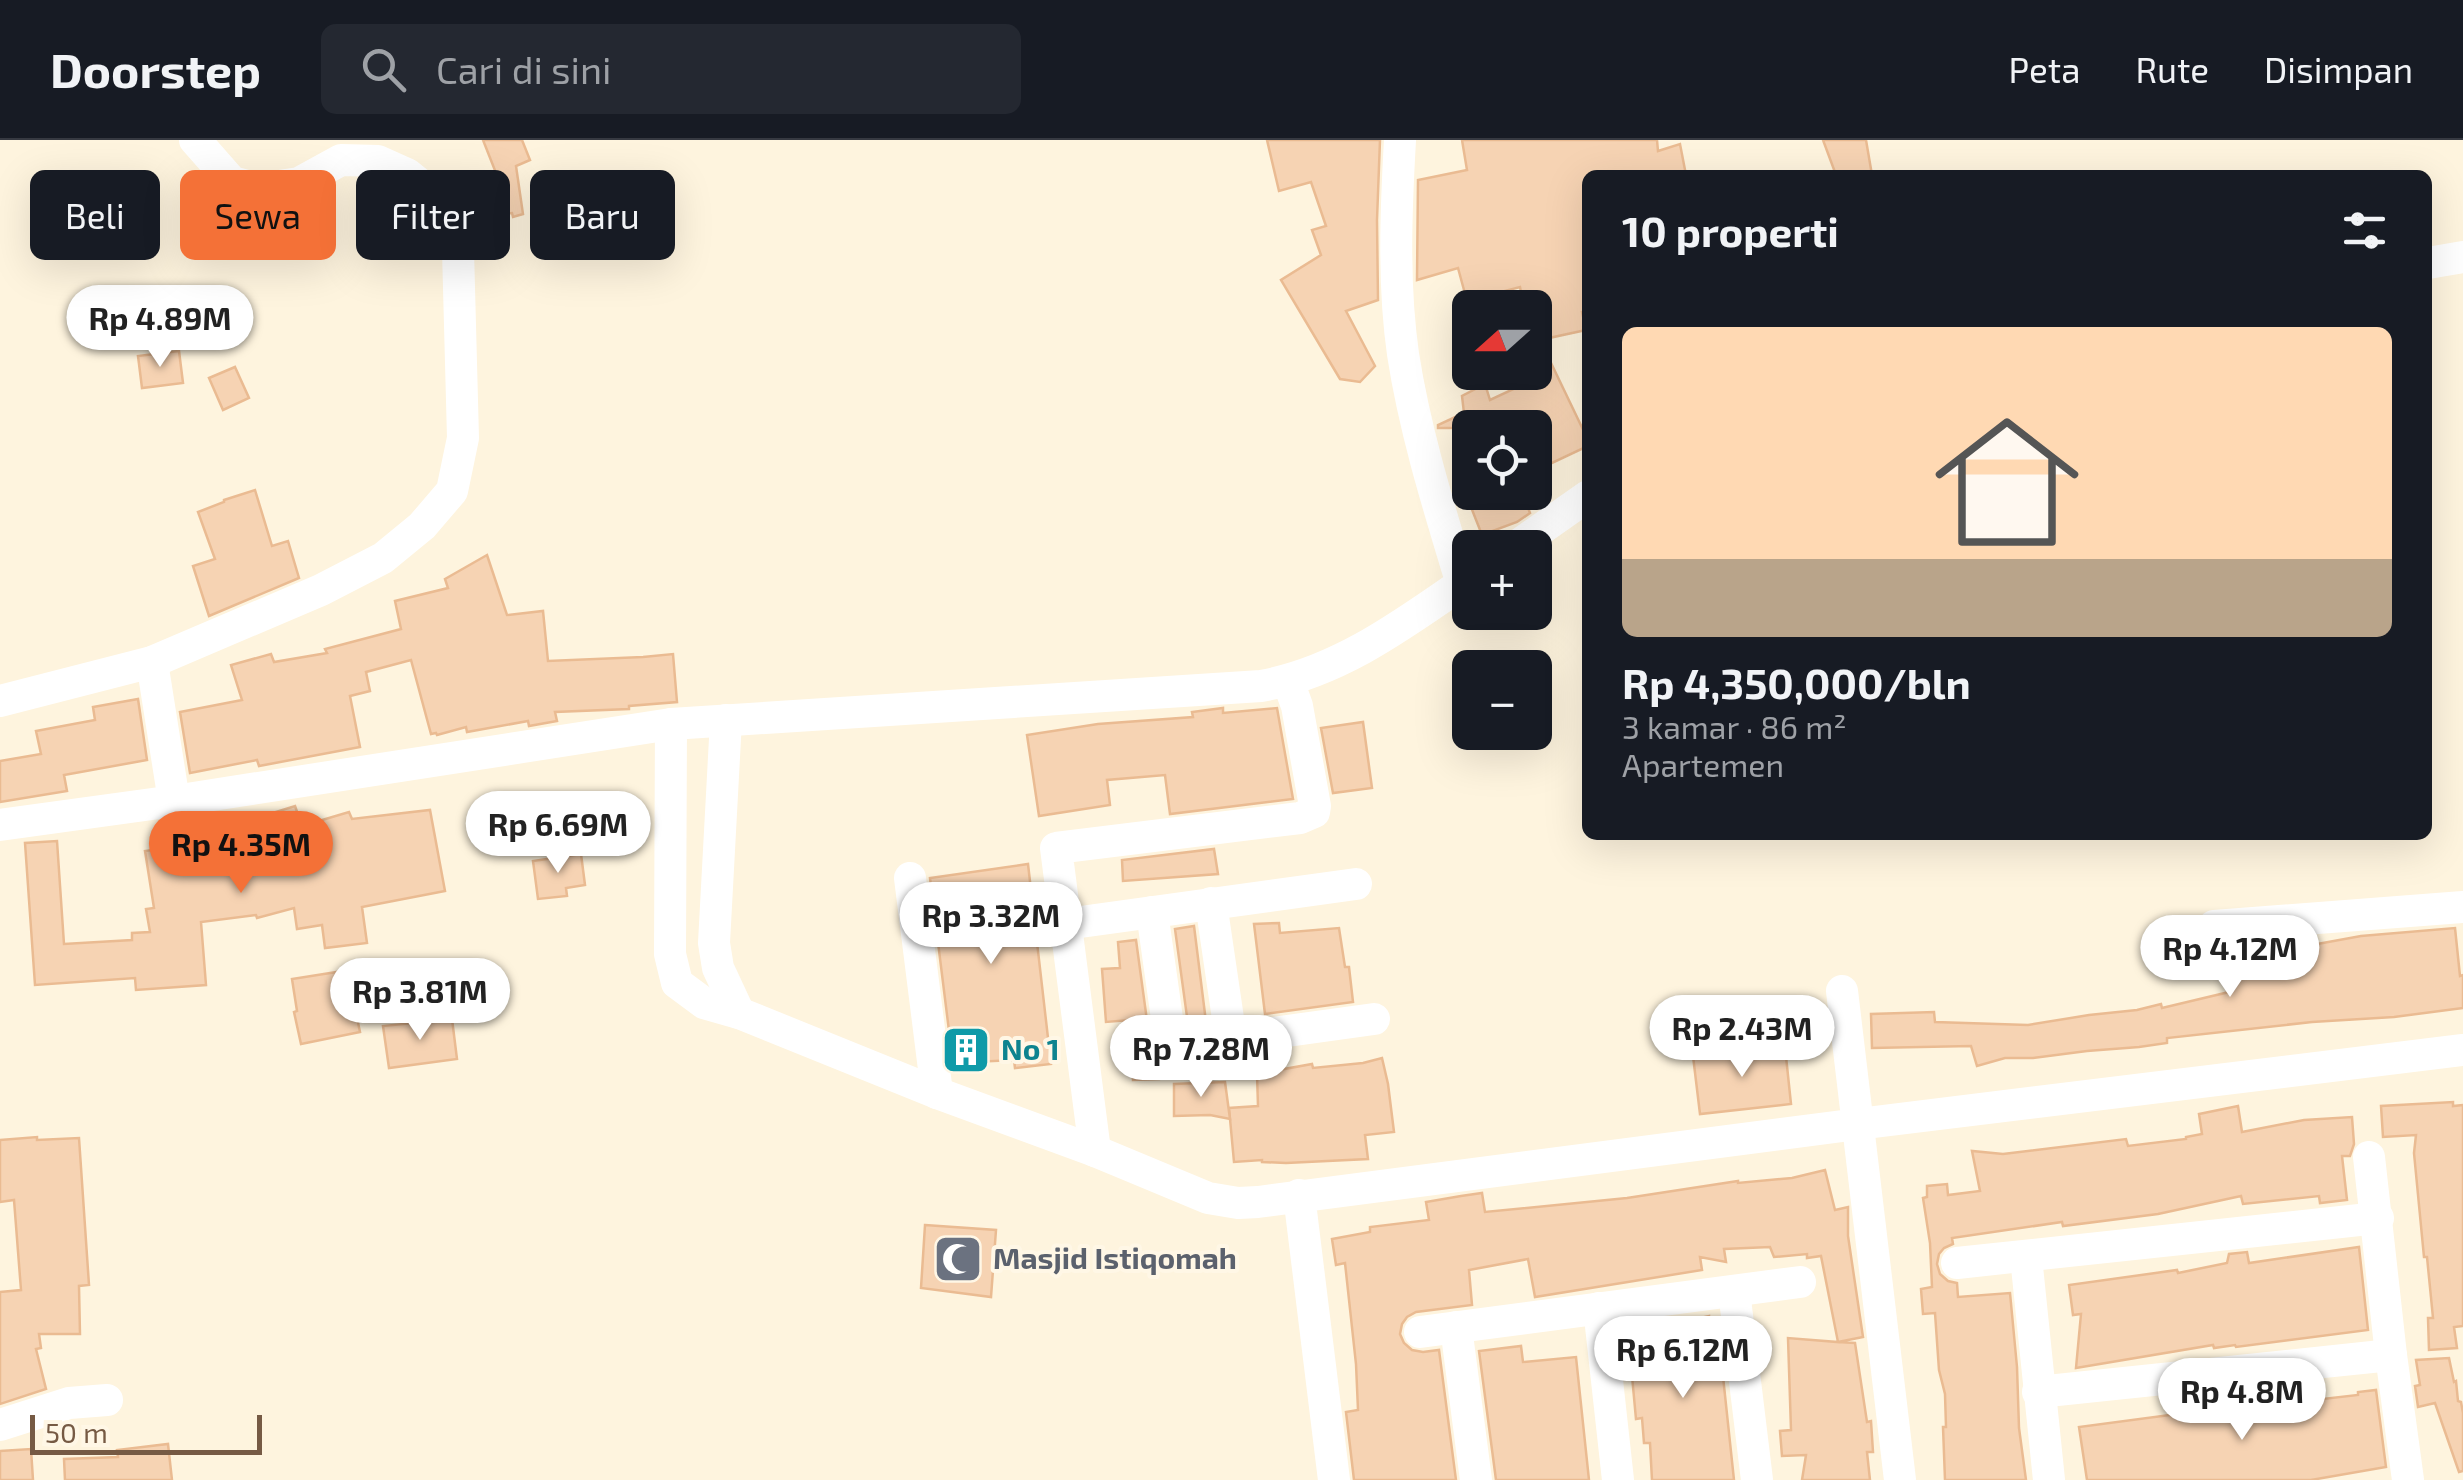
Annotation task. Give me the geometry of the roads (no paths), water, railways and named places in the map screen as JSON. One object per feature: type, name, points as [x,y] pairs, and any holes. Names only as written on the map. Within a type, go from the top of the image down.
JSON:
[{"type":"street","points":[[0,701],[152,662],[321,590],[383,558],[422,526],[452,490],[464,438],[458,250],[433,194],[407,174],[378,161],[341,160],[299,183],[259,189],[232,182],[195,140]]},
{"type":"street","points":[[1400,140],[1396,255],[1403,353],[1426,462],[1452,539]]},
{"type":"street","points":[[2432,262],[2463,256]]},
{"type":"street","points":[[1540,530],[1582,500]]},
{"type":"street","points":[[0,824],[671,724],[1260,686],[1288,681],[1368,648],[1452,591]]},
{"type":"street","points":[[152,662],[174,801]]},
{"type":"street","points":[[1095,1151],[1056,848],[1300,818],[1314,812],[1297,706],[1288,681]]},
{"type":"street","points":[[726,720],[714,943],[718,968],[740,1013]]},
{"type":"street","points":[[671,724],[669,919],[670,954],[677,983],[704,1003],[740,1013],[1208,1198],[1238,1203],[2463,1050]]},
{"type":"street","points":[[910,878],[938,1093]]},
{"type":"street","points":[[1066,924],[1356,884]]},
{"type":"street","points":[[1211,904],[1230,1039]]},
{"type":"street","points":[[2214,926],[2463,907]]},
{"type":"street","points":[[1152,912],[1171,1047],[1374,1020]]},
{"type":"street","points":[[1842,990],[1900,1480]]},
{"type":"street","points":[[2370,1157],[2408,1480]]},
{"type":"street","points":[[1300,1195],[1334,1480]]},
{"type":"street","points":[[1957,1263],[2378,1218]]},
{"type":"street","points":[[2026,1256],[2049,1480]]},
{"type":"street","points":[[1420,1332],[1800,1282]]},
{"type":"street","points":[[1734,1291],[1757,1480]]},
{"type":"street","points":[[1599,1308],[1618,1480]]},
{"type":"street","points":[[1456,1326],[1476,1480]]},
{"type":"street","points":[[2038,1392],[2391,1355]]},
{"type":"street","points":[[0,1424],[69,1402],[107,1400]]},
{"type":"place","name":"No 1","points":[[966,1050]]},
{"type":"place","name":"Masjid Istiqomah","points":[[958,1259]]}]
